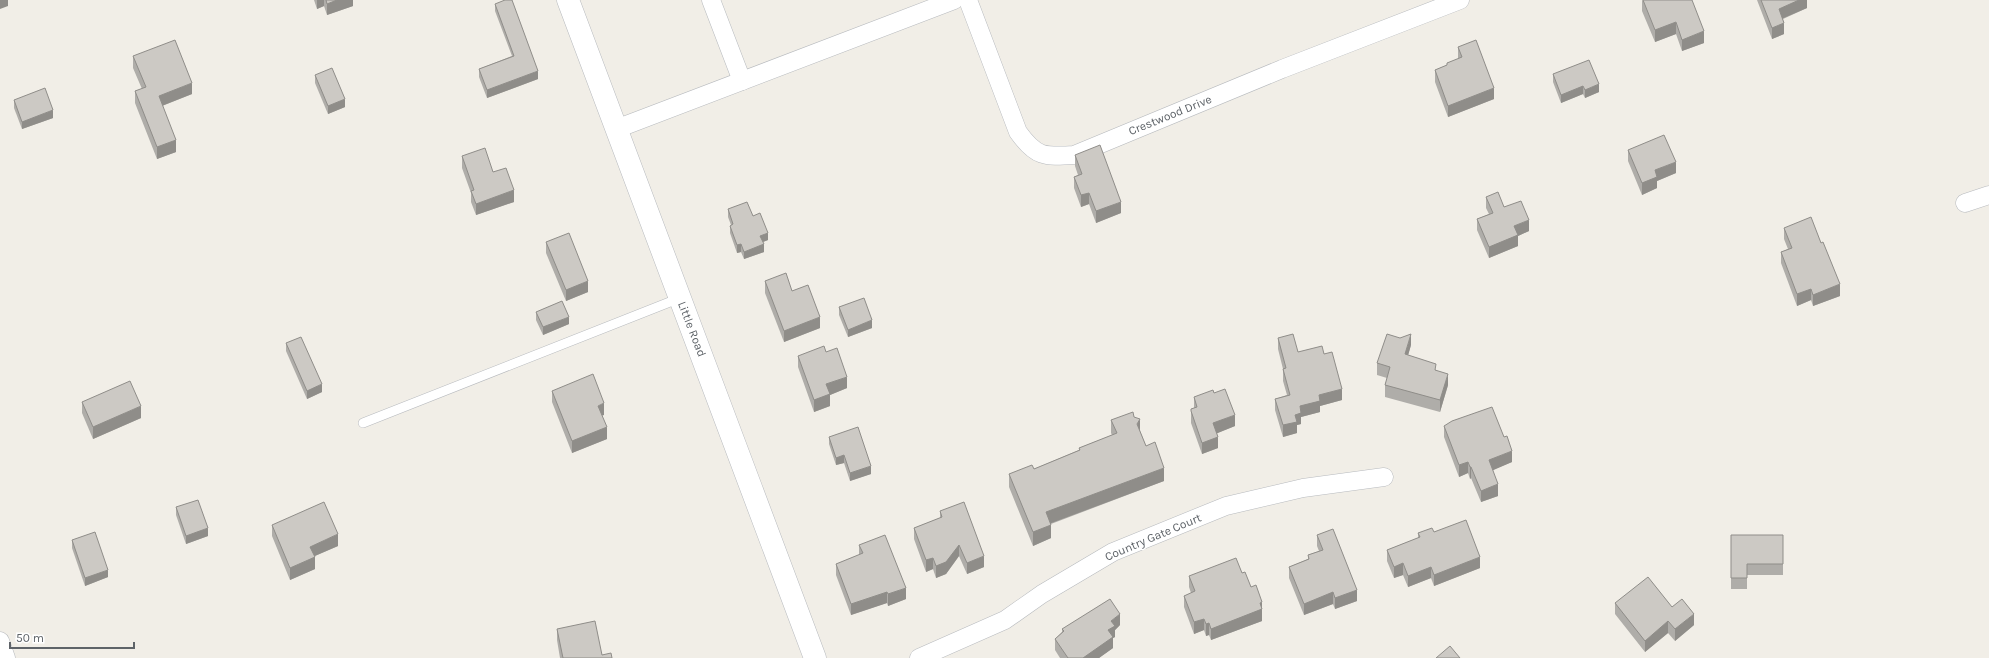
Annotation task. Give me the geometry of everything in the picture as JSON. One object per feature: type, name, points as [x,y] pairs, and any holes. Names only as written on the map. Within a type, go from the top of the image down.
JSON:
[{"type":"street","name":"Little Road","points":[[568,0],[815,658]]},
{"type":"street","points":[[711,0],[742,81]]},
{"type":"street","points":[[616,129],[954,0]]},
{"type":"street","name":"Crestwood Drive","points":[[968,0],[1018,132],[1030,149],[1051,157],[1074,155],[1282,70],[1460,0]]},
{"type":"street","points":[[1966,204],[1989,194]]},
{"type":"street","name":"Country Gate Court","points":[[919,658],[1005,620],[1042,594],[1113,552],[1226,506],[1303,488],[1384,477]]},
{"type":"street","points":[[0,641],[6,658]]},
{"type":"lane","points":[[363,423],[680,298]]},
{"type":"building","points":[[326,0],[337,0],[327,4]]},
{"type":"building","points":[[505,0],[512,0],[538,71],[487,90],[479,69],[514,56],[495,4]]},
{"type":"building","points":[[1643,0],[1692,0],[1704,31],[1682,40],[1676,22],[1655,30]]},
{"type":"building","points":[[1761,0],[1799,0],[1779,9],[1784,23],[1772,28]]},
{"type":"building","points":[[175,40],[192,83],[159,96],[176,140],[157,147],[135,91],[146,87],[133,56]]},
{"type":"building","points":[[1476,40],[1494,88],[1448,106],[1435,70],[1462,57],[1458,47]]},
{"type":"building","points":[[1589,60],[1599,84],[1585,90],[1583,86],[1561,95],[1553,74]]},
{"type":"building","points":[[332,68],[345,99],[328,106],[315,75]]},
{"type":"building","points":[[45,88],[53,110],[22,122],[14,100]]},
{"type":"building","points":[[1664,135],[1676,162],[1655,170],[1657,177],[1642,183],[1628,150]]},
{"type":"building","points":[[1100,145],[1121,202],[1096,211],[1089,193],[1081,195],[1074,177],[1082,174],[1075,155]]},
{"type":"building","points":[[485,148],[493,172],[506,168],[514,190],[476,204],[471,191],[474,190],[462,156]]},
{"type":"building","points":[[1498,192],[1504,207],[1521,201],[1529,220],[1514,226],[1518,235],[1489,247],[1477,219],[1493,213],[1486,197]]},
{"type":"building","points":[[747,202],[753,216],[760,213],[768,233],[760,236],[764,244],[744,252],[741,244],[737,245],[730,226],[733,224],[728,209]]},
{"type":"building","points":[[1811,217],[1840,284],[1813,295],[1811,289],[1797,294],[1781,252],[1792,248],[1784,228]]},
{"type":"building","points":[[569,233],[588,281],[566,290],[546,242]]},
{"type":"building","points":[[786,273],[792,291],[808,285],[820,317],[784,331],[765,281]]},
{"type":"building","points":[[864,298],[872,320],[848,330],[839,307]]},
{"type":"building","points":[[562,301],[569,317],[543,327],[536,312]]},
{"type":"building","points":[[1293,334],[1298,352],[1322,346],[1324,354],[1332,352],[1342,389],[1319,395],[1320,401],[1300,406],[1301,413],[1295,415],[1297,422],[1283,425],[1275,399],[1290,395],[1283,369],[1286,368],[1278,338]]},
{"type":"building","points":[[1387,334],[1400,338],[1411,334],[1405,354],[1436,364],[1435,370],[1448,374],[1440,400],[1385,385],[1390,367],[1377,363]]},
{"type":"building","points":[[301,337],[322,384],[307,391],[286,343]]},
{"type":"building","points":[[824,346],[826,352],[837,348],[847,377],[826,384],[830,394],[814,400],[798,356]]},
{"type":"building","points":[[593,374],[604,403],[598,406],[607,427],[572,441],[552,391]]},
{"type":"building","points":[[130,381],[141,406],[93,427],[82,402]]},
{"type":"building","points":[[1225,389],[1235,415],[1213,423],[1218,437],[1202,443],[1191,411],[1191,409],[1197,407],[1194,397],[1213,390],[1214,393]]},
{"type":"building","points":[[1492,407],[1504,437],[1507,436],[1512,451],[1489,460],[1498,484],[1481,491],[1468,462],[1459,465],[1444,426],[1452,421]]},
{"type":"building","points":[[1133,412],[1134,417],[1140,419],[1137,424],[1146,446],[1155,442],[1164,468],[1046,512],[1051,525],[1033,532],[1009,474],[1032,465],[1034,469],[1080,450],[1079,448],[1117,433],[1111,420]]},
{"type":"building","points":[[858,427],[871,466],[850,473],[844,455],[836,458],[829,437]]},
{"type":"building","points":[[198,500],[208,528],[186,536],[176,507]]},
{"type":"building","points":[[324,502],[338,534],[310,547],[315,557],[290,568],[272,525]]},
{"type":"building","points":[[964,502],[984,556],[967,563],[959,545],[946,562],[936,566],[933,558],[926,560],[914,528],[942,517],[940,511]]},
{"type":"building","points":[[1466,520],[1480,557],[1434,575],[1431,567],[1408,576],[1403,563],[1394,567],[1387,550],[1420,537],[1418,533],[1432,528],[1434,532]]},
{"type":"building","points":[[1333,529],[1357,590],[1335,598],[1333,592],[1304,604],[1289,567],[1309,559],[1308,555],[1323,550],[1317,535]]},
{"type":"building","points":[[95,532],[108,570],[85,578],[72,540]]},
{"type":"building","points":[[885,535],[906,588],[888,594],[887,592],[851,604],[836,564],[863,553],[859,545]]},
{"type":"building","points":[[1731,535],[1783,535],[1783,564],[1747,564],[1747,578],[1731,578]]},
{"type":"building","points":[[1236,558],[1242,573],[1245,572],[1251,587],[1256,585],[1262,602],[1260,603],[1262,609],[1211,629],[1209,623],[1206,624],[1204,619],[1194,622],[1184,596],[1195,591],[1189,576]]},
{"type":"building","points":[[1648,577],[1672,607],[1682,599],[1694,614],[1675,629],[1668,621],[1645,641],[1615,603]]},
{"type":"building","points":[[1110,599],[1120,614],[1111,621],[1115,626],[1108,630],[1113,637],[1083,658],[1068,658],[1055,639],[1064,631],[1062,629]]},
{"type":"building","points":[[595,621],[602,655],[611,653],[612,658],[563,658],[557,629]]},
{"type":"building","points":[[1450,646],[1460,658],[1436,658]]}]
